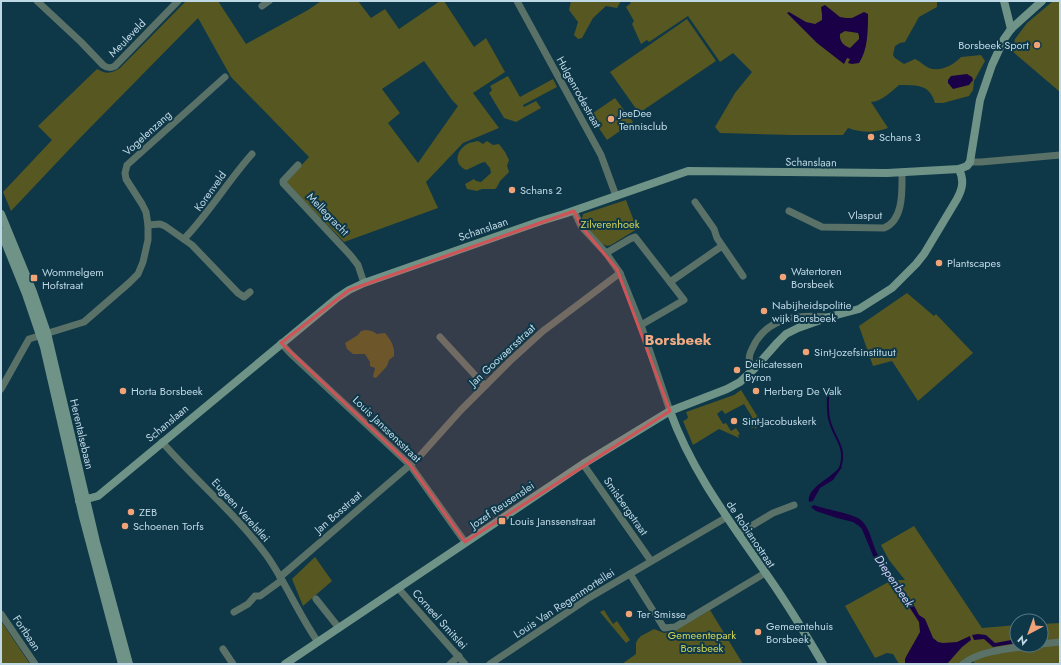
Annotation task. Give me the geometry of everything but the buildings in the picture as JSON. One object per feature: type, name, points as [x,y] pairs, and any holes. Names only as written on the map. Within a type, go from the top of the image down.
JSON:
[{"type":"street","name":"Meuleveld","points":[[37,1],[107,68],[115,66],[178,1]]},
{"type":"street","points":[[262,6],[269,1]]},
{"type":"street","name":"Hulgenrodestraat","points":[[517,1],[601,155],[616,196]]},
{"type":"street","points":[[1004,1],[1011,29]]},
{"type":"street","points":[[959,168],[967,166],[970,162],[980,100],[992,65],[1004,40],[1011,29],[1042,1]]},
{"type":"street","name":"Vogelenzang","points":[[44,334],[84,322],[138,274],[143,262],[148,240],[148,225],[146,212],[126,179],[125,173],[127,166],[225,76]]},
{"type":"street","name":"Korenveld","points":[[184,239],[200,222],[252,154]]},
{"type":"street","points":[[970,162],[1060,155]]},
{"type":"street","name":"Mellegracht","points":[[298,165],[285,178],[283,183],[351,256],[358,265],[364,283]]},
{"type":"street","name":"Schanslaan","points":[[83,500],[98,496],[337,298],[364,283],[541,221],[691,171],[902,173],[959,168]]},
{"type":"street","name":"Jozef Reusenslei","points":[[285,664],[583,464],[670,411],[727,389],[740,382],[786,334],[798,328],[868,304],[892,288],[916,264],[929,246],[961,191],[963,181],[959,168]]},
{"type":"street","name":"Vlasput","points":[[789,211],[822,226],[884,228],[889,226],[901,206],[902,173]]},
{"type":"street","points":[[695,202],[714,229],[722,246],[743,276]]},
{"type":"street","points":[[574,211],[581,226],[606,253],[620,273],[641,325],[670,411]]},
{"type":"street","name":"Herentalsebaan","points":[[1,214],[33,292],[122,664]]},
{"type":"street","points":[[148,225],[160,224],[184,239],[197,250],[238,293],[244,297],[250,292]]},
{"type":"street","name":"Herentalsebaan","points":[[1,232],[44,334]]},
{"type":"street","points":[[606,253],[630,238],[635,237],[684,300],[641,325]]},
{"type":"street","points":[[670,282],[722,246]]},
{"type":"street","name":"Jan Goovaersstraat","points":[[410,465],[510,361],[543,331],[620,273]]},
{"type":"street","points":[[754,369],[750,365],[749,356],[761,335],[772,325],[778,321],[793,317],[829,317]]},
{"type":"street","points":[[1,389],[29,339],[44,334]]},
{"type":"street","points":[[440,337],[485,386]]},
{"type":"street","name":"Louis Janssensstraat","points":[[281,343],[410,465],[465,542]]},
{"type":"street","name":"de Robianostraat","points":[[670,411],[690,457],[727,518],[782,597],[824,664]]},
{"type":"street","name":"Eugeen Verelstlei","points":[[162,442],[245,528],[268,557],[308,628],[318,642]]},
{"type":"street","name":"Smisbergstraat","points":[[583,464],[651,561]]},
{"type":"street","name":"Jan Bosstraat","points":[[234,612],[248,604],[255,596],[260,596],[281,579],[410,465]]},
{"type":"street","name":"Herentalsebaan","points":[[83,500],[129,664]]},
{"type":"street","points":[[738,534],[773,513],[794,505]]},
{"type":"street","name":"Louis Van Regenmortellei","points":[[490,664],[587,599],[727,518]]},
{"type":"street","points":[[630,574],[664,628],[675,627],[765,573]]},
{"type":"street","name":"Corneel Smitslei","points":[[398,588],[465,664]]},
{"type":"street","points":[[316,599],[339,628]]},
{"type":"street","name":"Fortbaan","points":[[1,614],[35,664]]},
{"type":"street","points":[[1049,643],[1060,642]]},
{"type":"street","points":[[223,648],[234,664]]},
{"type":"street","points":[[963,664],[973,658],[1009,648]]},
{"type":"street","points":[[450,664],[459,656]]},
{"type":"highlighted area","points":[[574,211],[581,226],[617,269],[670,411],[465,542],[410,465],[281,343],[349,290]]},
{"type":"green space","points":[[186,1],[218,1],[246,44],[308,10],[321,1],[358,1],[371,18],[385,9],[399,29],[440,1],[444,1],[474,47],[486,38],[505,72],[473,93],[499,128],[463,143],[426,182],[438,208],[344,242],[286,182],[309,157],[231,77],[198,18],[80,138],[11,211],[3,192],[52,140],[38,126],[97,69],[108,73],[120,68]],"holes":[[[424,61],[458,106],[418,163],[388,123],[400,113],[382,89]]]},
{"type":"green space","points":[[571,1],[621,1],[617,8],[606,6],[593,18],[582,38],[578,39],[574,35],[578,22],[569,10]]},
{"type":"green space","points":[[628,1],[937,1],[937,7],[919,17],[905,42],[895,46],[893,55],[895,58],[904,64],[915,59],[933,69],[946,67],[955,63],[961,57],[981,55],[985,61],[974,81],[973,90],[969,96],[943,103],[935,103],[929,92],[922,87],[899,85],[879,100],[871,102],[888,128],[883,130],[868,132],[848,128],[843,135],[720,133],[715,127],[735,93],[752,72],[733,53],[720,62],[688,16],[649,42],[647,40],[641,44],[632,24],[634,21],[626,7],[631,3]]},
{"type":"green space","name":"Borsbeek Sport","points":[[1053,1],[1060,1],[1060,92],[1012,51],[1015,39],[1027,23]]},
{"type":"green space","points":[[687,19],[716,61],[639,113],[610,72]]},
{"type":"green space","points":[[508,76],[520,97],[553,79],[557,87],[523,105],[524,107],[536,101],[541,108],[516,122],[504,118],[489,93],[492,90],[490,86]]},
{"type":"green space","name":"JeeDee Tennisclub","points":[[615,98],[633,122],[607,140],[590,115]]},
{"type":"green space","points":[[478,141],[483,144],[487,141],[493,145],[499,144],[509,160],[507,166],[509,172],[500,181],[495,189],[482,189],[477,191],[467,189],[465,184],[474,179],[481,182],[491,173],[490,168],[485,162],[466,170],[459,164],[459,152],[469,143]]},
{"type":"green space","name":"Zilverenhoek","points":[[626,200],[637,229],[611,245],[607,246],[602,244],[581,223],[583,214]]},
{"type":"green space","points":[[907,293],[934,316],[936,314],[973,353],[918,401],[892,361],[873,366],[859,326]]},
{"type":"green space","points":[[366,330],[377,334],[385,333],[391,341],[394,350],[394,356],[389,360],[387,366],[376,378],[373,377],[375,368],[370,366],[370,362],[365,354],[353,354],[347,349],[345,343],[358,335],[361,331]]},
{"type":"green space","points":[[741,390],[759,419],[756,429],[754,427],[752,428],[747,421],[752,417],[744,404],[725,414],[722,410],[717,414],[723,424],[726,423],[731,431],[736,428],[740,434],[738,435],[739,438],[719,429],[693,445],[683,421],[688,417],[686,412],[734,395]]},
{"type":"green space","points":[[914,526],[982,628],[1009,626],[1009,653],[1049,653],[1049,624],[1060,623],[1060,664],[974,664],[973,656],[960,664],[899,664],[893,654],[887,653],[875,658],[845,606],[892,580],[905,580],[889,560],[881,545]]},
{"type":"green space","points":[[315,557],[332,581],[303,606],[292,579]]},
{"type":"green space","points":[[604,610],[613,624],[617,621],[630,640],[626,643],[600,612]]},
{"type":"green space","name":"Gemeentepark Borsbeek","points":[[710,610],[743,664],[622,664],[636,654],[636,643],[641,636],[654,629],[664,633],[674,631]]},
{"type":"green space","points":[[1,621],[30,664],[1,664]]},
{"type":"water","points":[[825,5],[840,17],[846,18],[852,18],[864,12],[868,14],[866,46],[859,63],[848,63],[850,59],[847,58],[844,64],[817,43],[787,13],[789,12],[806,22],[815,24],[822,20],[821,7]],"holes":[[[845,31],[858,33],[859,39],[850,48],[844,45],[841,41],[840,34]]]},
{"type":"water","points":[[967,74],[972,77],[973,80],[969,85],[953,89],[948,83],[951,76]]},
{"type":"water","points":[[840,466],[842,467],[833,480],[820,488],[813,501],[809,502],[809,497],[816,487]]},
{"type":"water","points":[[814,505],[861,520],[869,532],[878,555],[910,600],[907,602],[874,558],[862,529],[859,526],[853,522],[816,511],[811,507]]},
{"type":"water","points":[[912,602],[919,615],[925,619],[933,638],[938,642],[957,642],[970,636],[971,640],[962,647],[947,664],[905,664],[905,659],[920,632],[919,622],[908,605]]},
{"type":"water","points":[[972,635],[986,635],[995,643],[1009,640],[1009,644],[993,647],[984,639],[974,640]]},
{"type":"waterway","name":"Diepenbeek","points":[[828,396],[829,419],[840,444],[842,454],[840,468]]},
{"type":"place","name":"Borsbeek Sport","points":[[1037,45]]},
{"type":"place","name":"JeeDee Tennisclub","points":[[611,119]]},
{"type":"place","name":"Schans 3","points":[[871,137]]},
{"type":"place","name":"Schans 2","points":[[512,190]]},
{"type":"place","name":"Plantscapes","points":[[939,263]]},
{"type":"place","name":"Watertoren Borsbeek","points":[[783,277]]},
{"type":"place","name":"Wommelgem Hofstraat","points":[[34,278]]},
{"type":"place","name":"Nabijheidspolitie wijk Borsbeek","points":[[764,311]]},
{"type":"place","name":"Sint-Jozefsinstituut","points":[[806,352]]},
{"type":"place","name":"Delicatessen Byron","points":[[737,370]]},
{"type":"place","name":"Horta Borsbeek","points":[[123,391]]},
{"type":"place","name":"Herberg De Valk","points":[[756,391]]},
{"type":"place","name":"Sint-Jacobuskerk","points":[[734,421]]},
{"type":"place","name":"ZEB","points":[[131,512]]},
{"type":"place","name":"Louis Janssenstraat","points":[[502,521]]},
{"type":"place","name":"Schoenen Torfs","points":[[125,526]]},
{"type":"place","name":"Ter Smisse","points":[[629,614]]},
{"type":"place","name":"Gemeentehuis Borsbeek","points":[[758,632]]},
{"type":"district","name":"Borsbeek","points":[[678,340]]}]
